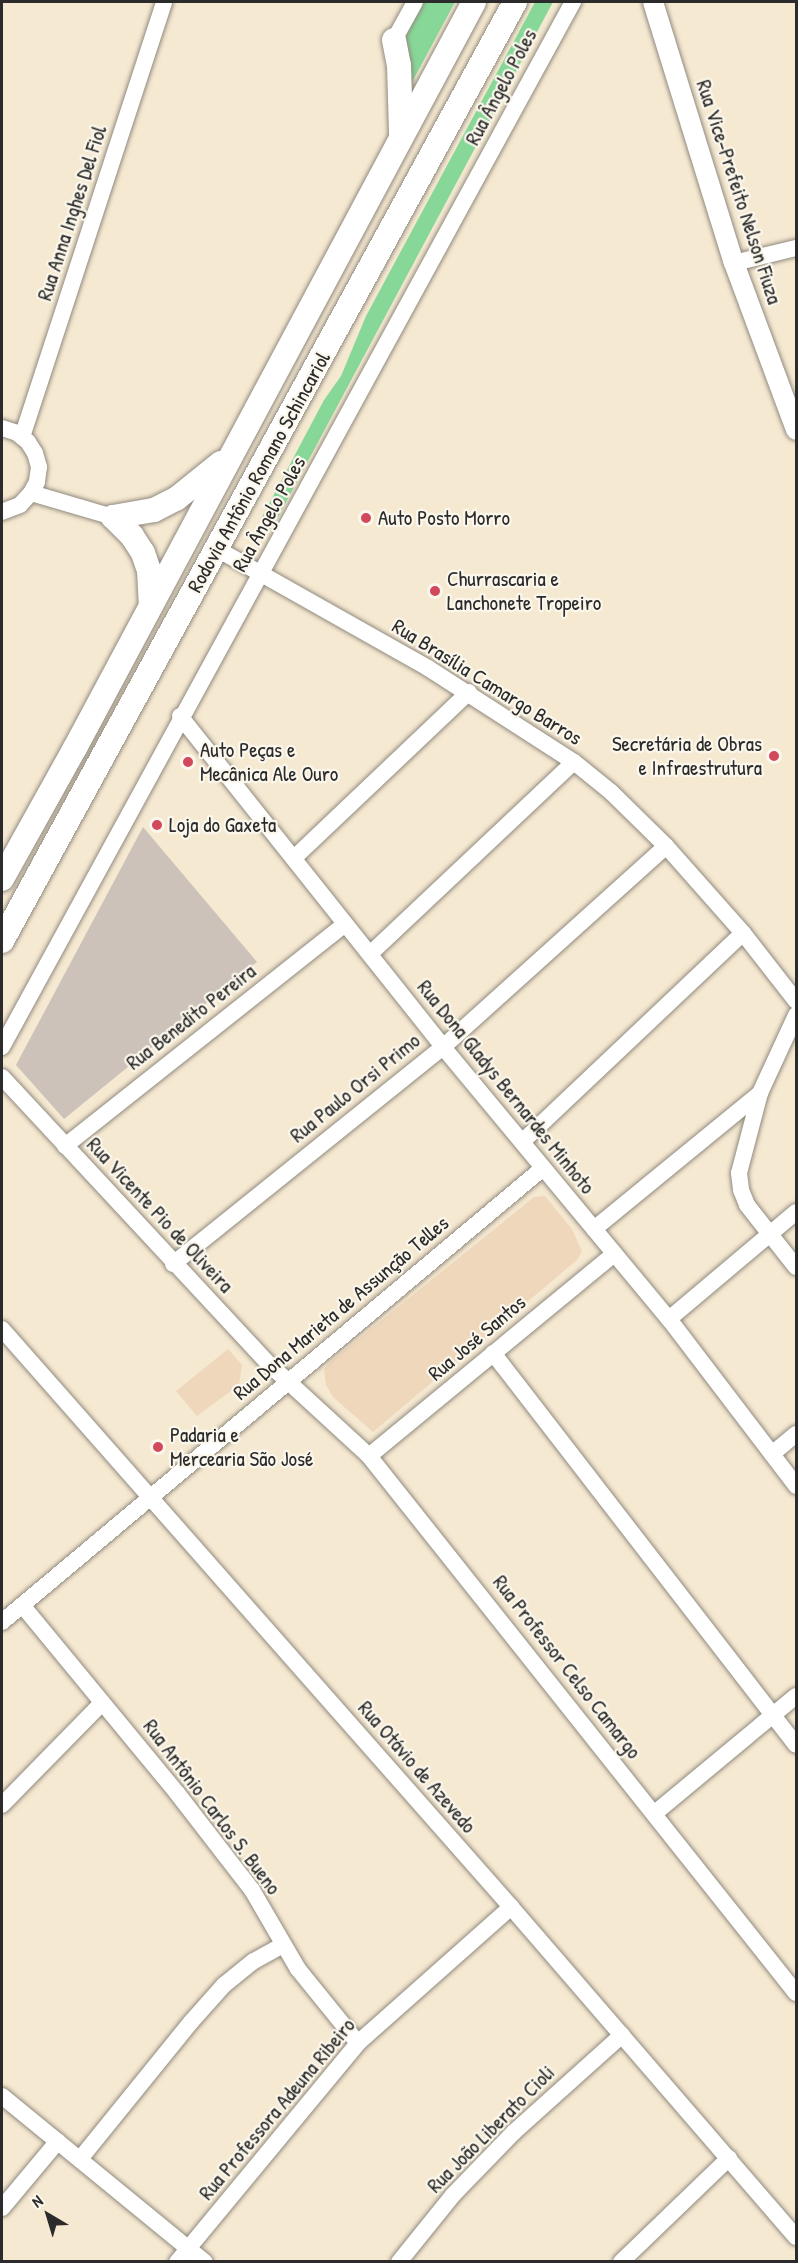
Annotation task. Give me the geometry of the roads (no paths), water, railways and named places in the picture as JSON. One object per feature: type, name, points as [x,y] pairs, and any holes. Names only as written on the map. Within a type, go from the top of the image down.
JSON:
[{"type":"highway","name":"Rodovia Antônio Romano Schincariol","points":[[2,879],[474,2]]},
{"type":"highway","name":"Rodovia Antônio Romano Schincariol","points":[[2,941],[515,2]]},
{"type":"highway","points":[[394,40],[399,65],[401,135]]},
{"type":"highway","points":[[113,518],[154,510],[176,499],[200,482],[233,451]]},
{"type":"highway","points":[[113,518],[132,536],[143,553],[149,570],[151,605]]},
{"type":"main road","name":"Rua Vice-Prefeito Nelson Fiuza","points":[[657,2],[734,263],[796,430]]},
{"type":"street","name":"Rua Anna Inghes Del Fiol","points":[[22,437],[164,2]]},
{"type":"street","points":[[394,40],[415,2]]},
{"type":"street","name":"Rua Ângelo Poles","points":[[2,1047],[180,716],[261,574],[573,2]]},
{"type":"street","points":[[734,263],[796,248]]},
{"type":"street","points":[[2,428],[22,437],[35,453],[39,467],[37,482],[32,494],[20,505],[2,512]]},
{"type":"street","points":[[32,494],[113,518]]},
{"type":"street","name":"Rua Brasília Camargo Barros","points":[[217,549],[469,692],[574,762],[610,792],[666,846],[742,933],[796,1001]]},
{"type":"street","points":[[294,858],[469,692]]},
{"type":"street","name":"Rua Dona Gladys Bernardes Minhoto","points":[[180,716],[443,1047],[669,1319],[796,1486]]},
{"type":"street","points":[[370,954],[574,762]]},
{"type":"street","name":"Rua Paulo Orsi Primo","points":[[173,1264],[443,1047],[666,846]]},
{"type":"street","name":"Rua Benedito Pereira","points":[[65,1146],[345,924]]},
{"type":"street","points":[[522,1142],[742,933]]},
{"type":"street","points":[[796,1015],[760,1093],[740,1173],[741,1190],[747,1205],[796,1267]]},
{"type":"street","name":"Rua Vicente Pio de Oliveira","points":[[2,1077],[173,1264],[288,1382]]},
{"type":"street","points":[[594,1229],[760,1093]]},
{"type":"street","name":"Rua Dona Marieta de Assunção Telles","points":[[2,1622],[543,1168]]},
{"type":"street","points":[[669,1319],[796,1212]]},
{"type":"street","name":"Rua José Santos","points":[[369,1456],[614,1254]]},
{"type":"street","name":"Rua Otávio de Azevedo","points":[[2,1329],[511,1907],[796,2237]]},
{"type":"street","points":[[493,1353],[796,1745]]},
{"type":"street","name":"Rua Professor Celso Camargo","points":[[288,1382],[369,1456],[796,1993]]},
{"type":"street","points":[[772,1454],[796,1434]]},
{"type":"street","name":"Rua Antônio Carlos S. Bueno","points":[[21,1605],[177,1793],[252,1890],[298,1969],[358,2043]]},
{"type":"street","points":[[655,1813],[796,1696]]},
{"type":"street","points":[[2,1805],[102,1703]]},
{"type":"street","name":"Rua Professora Adeuna Ribeiro","points":[[177,2262],[358,2043],[511,1907]]},
{"type":"street","points":[[80,2159],[191,2022],[224,1985],[254,1961],[284,1945]]},
{"type":"street","name":"Rua João Liberato Cioli","points":[[399,2262],[453,2195],[514,2132],[622,2035]]},
{"type":"street","points":[[2,2096],[205,2262]]},
{"type":"street","points":[[2,2208],[58,2142]]},
{"type":"street","points":[[621,2262],[729,2158]]},
{"type":"place","name":"Auto Posto Morro","points":[[366,518]]},
{"type":"place","name":"Churrascaria e Lanchonete Tropeiro","points":[[435,591]]},
{"type":"place","name":"Secretária de Obras e Infraestrutura","points":[[774,756]]},
{"type":"place","name":"Auto Peças e Mecânica Ale Ouro","points":[[188,762]]},
{"type":"place","name":"Loja do Gaxeta","points":[[157,825]]},
{"type":"place","name":"Padaria e Mercearia São José","points":[[158,1447]]}]
